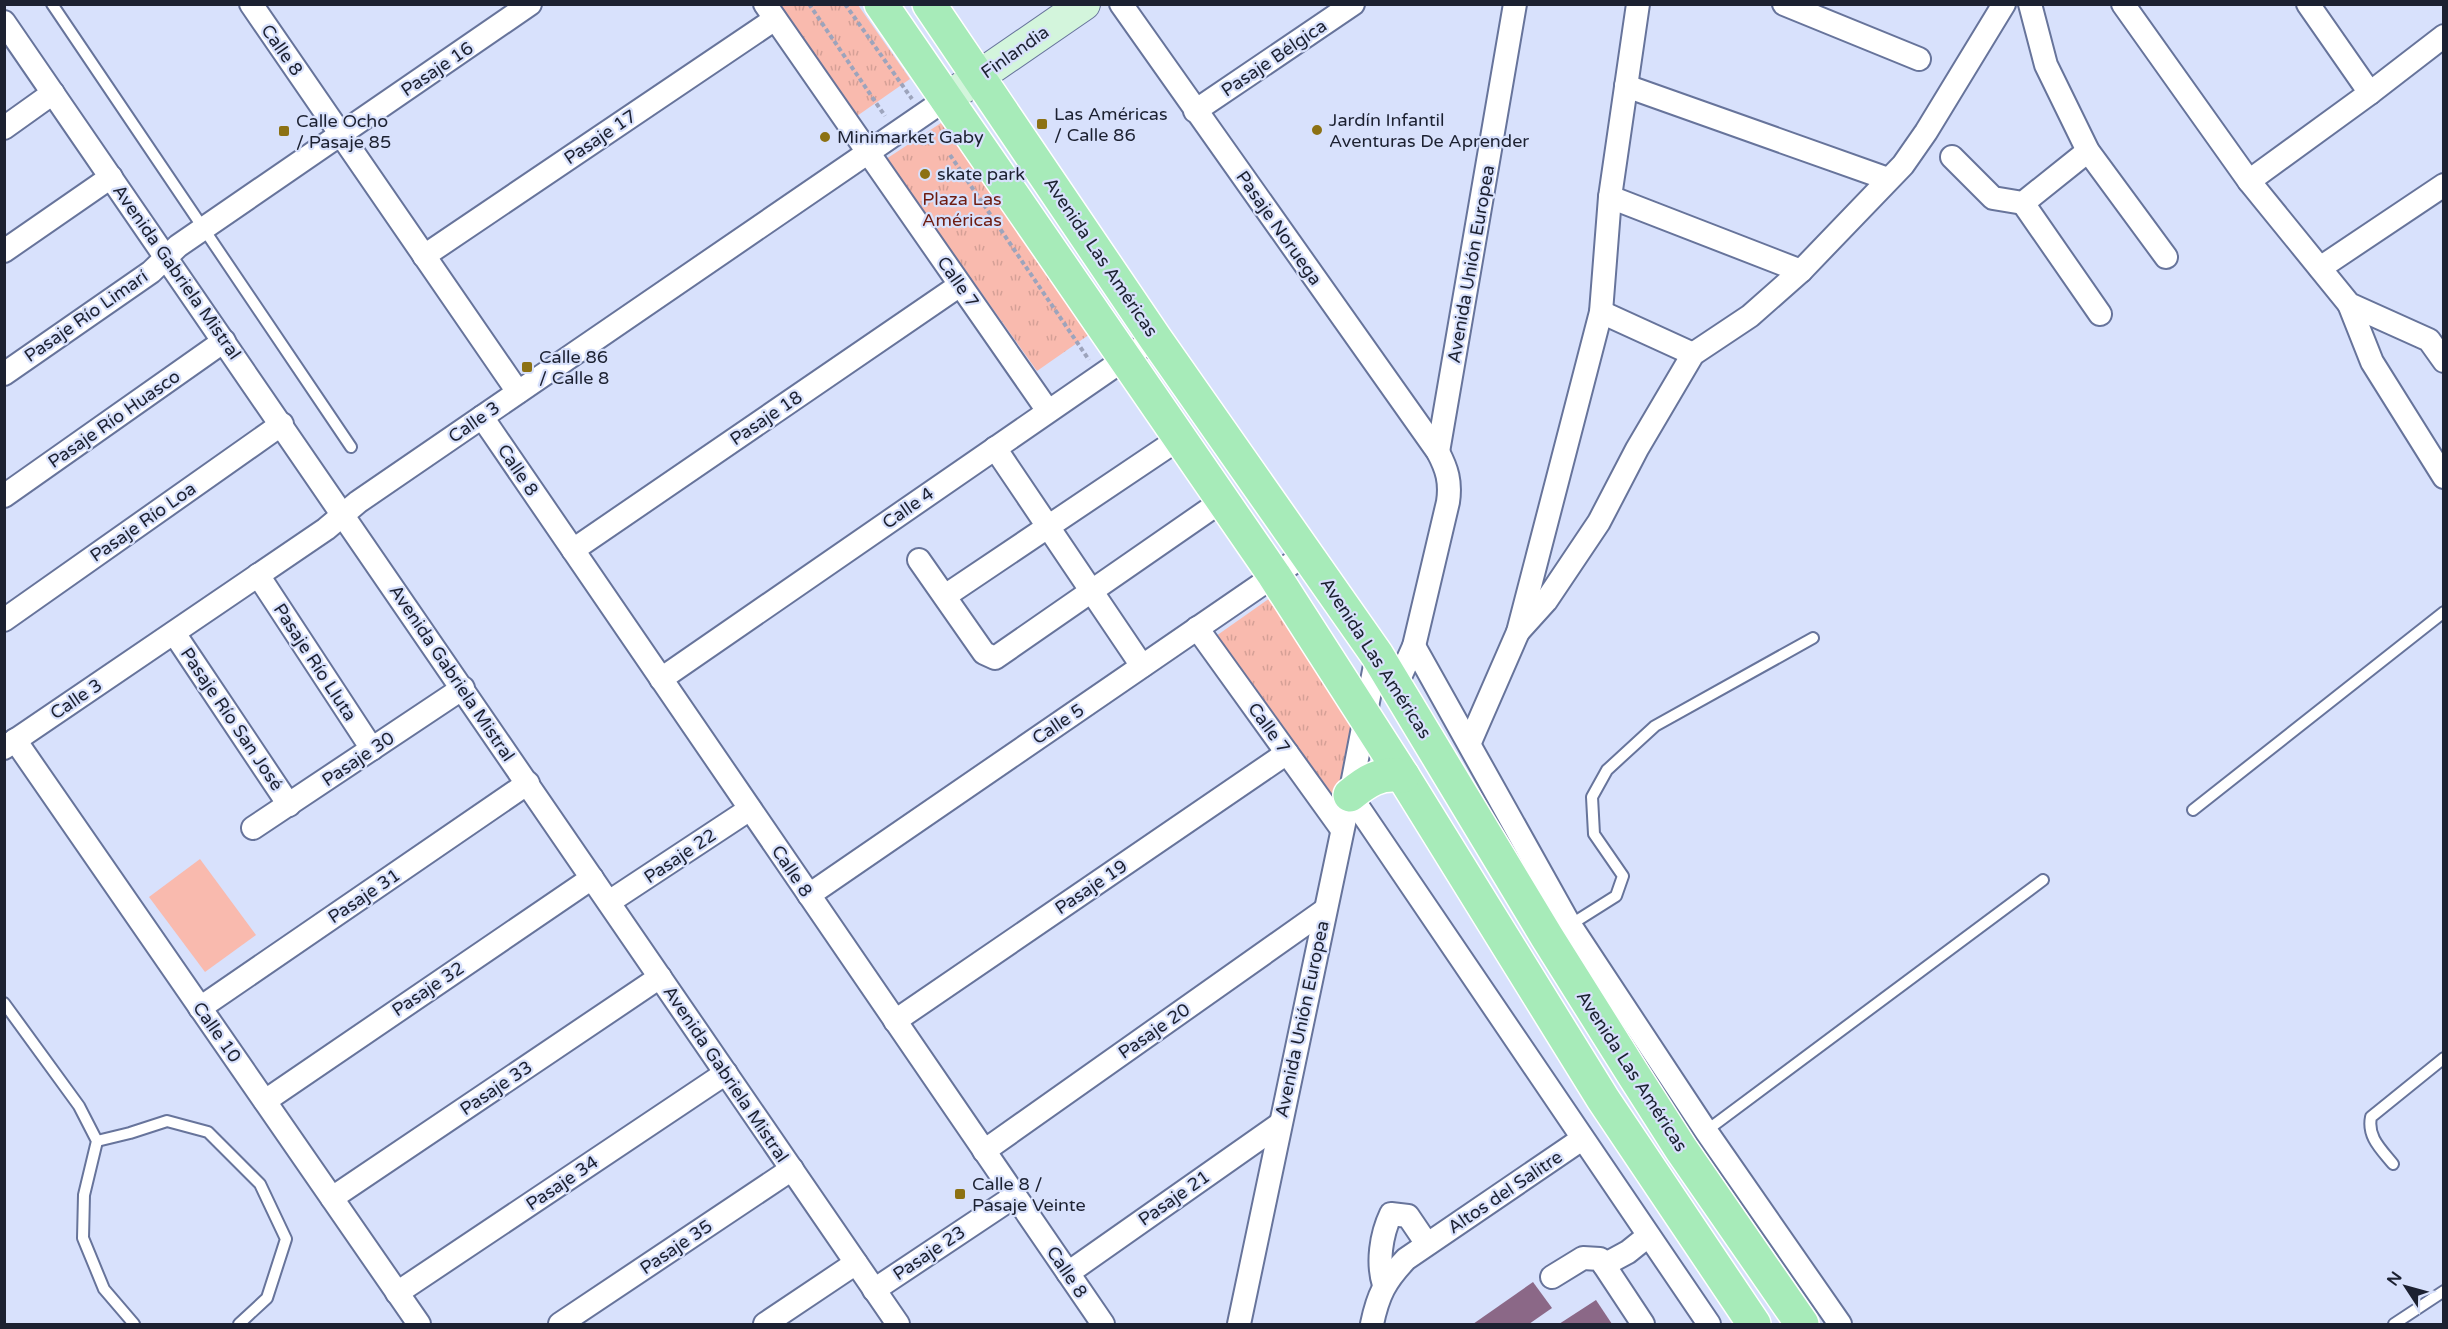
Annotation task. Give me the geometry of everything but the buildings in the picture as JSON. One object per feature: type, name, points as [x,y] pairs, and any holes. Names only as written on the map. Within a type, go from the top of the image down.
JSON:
[{"type":"main road","name":"Avenida Las Américas","points":[[881,4],[946,99],[1112,367],[1180,438],[1274,575],[1403,776],[1603,1099],[1754,1324]]},
{"type":"main road","name":"Avenida Las Américas","points":[[929,4],[1155,338],[1377,655],[1547,937],[1633,1074],[1681,1149],[1802,1324]]},
{"type":"main road","points":[[1350,795],[1376,776],[1391,774],[1403,776]]},
{"type":"street","name":"Pasaje 16","points":[[167,257],[178,246],[530,4]]},
{"type":"street","name":"Finlandia","points":[[946,99],[1084,4]]},
{"type":"street","name":"Pasaje Noruega","points":[[1121,4],[1438,452],[1446,467],[1450,486],[1414,646],[1396,686]]},
{"type":"street","name":"Pasaje Bélgica","points":[[1195,111],[1353,4]]},
{"type":"street","name":"Avenida Unión Europea","points":[[1438,452],[1515,4]]},
{"type":"street","points":[[1470,742],[1518,632],[1601,312],[1610,196],[1638,4]]},
{"type":"street","points":[[1784,4],[1919,59]]},
{"type":"street","points":[[1518,632],[1546,601],[1599,522],[1637,449],[1693,354],[1750,315],[1801,271],[1903,165],[1926,132],[2004,4]]},
{"type":"street","points":[[2030,4],[2046,64],[2088,151],[2166,257]]},
{"type":"street","points":[[2123,4],[2249,181],[2349,304],[2372,362],[2444,477]]},
{"type":"street","points":[[2308,4],[2370,93]]},
{"type":"street","name":"Calle 8","points":[[256,6],[518,392]]},
{"type":"street","name":"Calle 7","points":[[770,12],[1048,411]]},
{"type":"street","name":"Pasaje 17","points":[[424,256],[770,12]]},
{"type":"street","name":"Avenida Gabriela Mistral","points":[[4,22],[898,1324]]},
{"type":"street","points":[[2249,181],[2444,36]]},
{"type":"street","points":[[1626,86],[1888,179]]},
{"type":"street","points":[[4,128],[53,93]]},
{"type":"street","name":"Calle 3","points":[[10,744],[326,529],[358,502],[946,99]]},
{"type":"street","points":[[2023,203],[2088,151]]},
{"type":"street","points":[[1952,157],[1993,198],[2023,203],[2100,314]]},
{"type":"street","points":[[4,251],[111,177]]},
{"type":"street","points":[[2320,268],[2444,185]]},
{"type":"street","points":[[1610,196],[1801,271]]},
{"type":"street","name":"Pasaje Río Limarí","points":[[4,374],[151,272],[167,257]]},
{"type":"street","name":"Pasaje 18","points":[[573,550],[960,285]]},
{"type":"street","points":[[2349,304],[2436,336],[2444,361]]},
{"type":"street","points":[[1601,312],[1693,354]]},
{"type":"street","name":"Calle 4","points":[[661,679],[1155,338]]},
{"type":"street","name":"Pasaje Río Huasco","points":[[4,496],[224,341]]},
{"type":"street","name":"Calle 8","points":[[482,417],[1103,1324]]},
{"type":"street","name":"Pasaje Río Loa","points":[[4,620],[282,424]]},
{"type":"street","points":[[945,596],[1180,438]]},
{"type":"street","points":[[994,448],[1142,666]]},
{"type":"street","points":[[919,560],[984,654],[995,658],[1223,500]]},
{"type":"street","name":"Calle 5","points":[[809,895],[1307,553]]},
{"type":"street","name":"Pasaje Río Lluta","points":[[258,575],[372,749]]},
{"type":"street","name":"Calle 7","points":[[1197,628],[1341,828]]},
{"type":"street","name":"Pasaje Río San José","points":[[174,633],[289,805]]},
{"type":"street","points":[[1414,646],[1470,742],[1570,925],[1706,1131],[1840,1324]]},
{"type":"street","name":"Avenida Unión Europea","points":[[1239,1324],[1341,828],[1350,795],[1377,655]]},
{"type":"street","name":"Pasaje 30","points":[[253,828],[463,688]]},
{"type":"street","points":[[1364,714],[1386,706],[1416,719]]},
{"type":"street","name":"Calle 10","points":[[10,744],[200,1008],[419,1324]]},
{"type":"street","name":"Pasaje 19","points":[[896,1021],[1287,753]]},
{"type":"street","name":"Pasaje 31","points":[[200,1008],[528,783]]},
{"type":"street","points":[[1350,795],[1708,1324]]},
{"type":"street","name":"Pasaje 22","points":[[609,902],[750,809]]},
{"type":"street","name":"Pasaje 32","points":[[264,1101],[592,878]]},
{"type":"street","name":"Pasaje 20","points":[[984,1151],[1324,910]]},
{"type":"street","name":"Pasaje 33","points":[[332,1198],[660,977]]},
{"type":"street","name":"Pasaje 34","points":[[397,1293],[726,1073]]},
{"type":"street","name":"Pasaje 21","points":[[1068,1273],[1280,1124]]},
{"type":"street","name":"Altos del Salitre","points":[[1372,1324],[1384,1285],[1406,1259],[1582,1139]]},
{"type":"street","name":"Pasaje 35","points":[[560,1324],[792,1169]]},
{"type":"street","name":"Pasaje 23","points":[[874,1290],[1015,1196]]},
{"type":"street","name":"Altos del Salitre","points":[[1384,1285],[1380,1259],[1391,1214],[1408,1216],[1427,1244]]},
{"type":"street","points":[[1604,1265],[1628,1252],[1648,1236]]},
{"type":"street","points":[[1552,1277],[1583,1258],[1600,1259],[1643,1324]]},
{"type":"street","points":[[765,1324],[856,1263]]},
{"type":"lane","points":[[52,4],[351,447]]},
{"type":"lane","points":[[2193,810],[2444,612]]},
{"type":"lane","points":[[1570,925],[1616,896],[1623,876],[1594,834],[1592,797],[1607,770],[1655,726],[1813,638]]},
{"type":"lane","points":[[1706,1131],[2043,880]]},
{"type":"lane","points":[[4,1003],[79,1106],[97,1141],[84,1195],[83,1238],[104,1289],[134,1324]]},
{"type":"lane","points":[[2392,1164],[2372,1138],[2369,1128],[2371,1117],[2444,1058]]},
{"type":"lane","points":[[97,1141],[130,1133],[167,1120],[208,1132],[260,1184],[286,1239],[267,1298],[239,1324]]},
{"type":"lane","points":[[2394,1324],[2444,1291]]},
{"type":"path","points":[[808,4],[885,116]]},
{"type":"path","points":[[845,4],[912,99]]},
{"type":"path","points":[[945,147],[997,227],[1112,367]]},
{"type":"green space","points":[[777,5],[858,5],[910,79],[857,116]]},
{"type":"green space","name":"Plaza Las Américas","points":[[941,123],[1090,334],[1037,371],[886,159]]},
{"type":"green space","points":[[1270,598],[1353,719],[1338,812],[1216,636]]},
{"type":"green space","points":[[200,859],[256,935],[205,972],[149,897]]},
{"type":"place","name":"Las Américas / Calle 86","points":[[1042,124]]},
{"type":"place","name":"Jardín Infantil Aventuras De Aprender","points":[[1317,130]]},
{"type":"place","name":"Calle Ocho / Pasaje 85","points":[[284,131]]},
{"type":"place","name":"Minimarket Gaby","points":[[825,137]]},
{"type":"place","name":"skate park","points":[[925,174]]},
{"type":"place","name":"Calle 86 / Calle 8","points":[[527,367]]},
{"type":"place","name":"Calle 8 / Pasaje Veinte","points":[[960,1194]]}]
